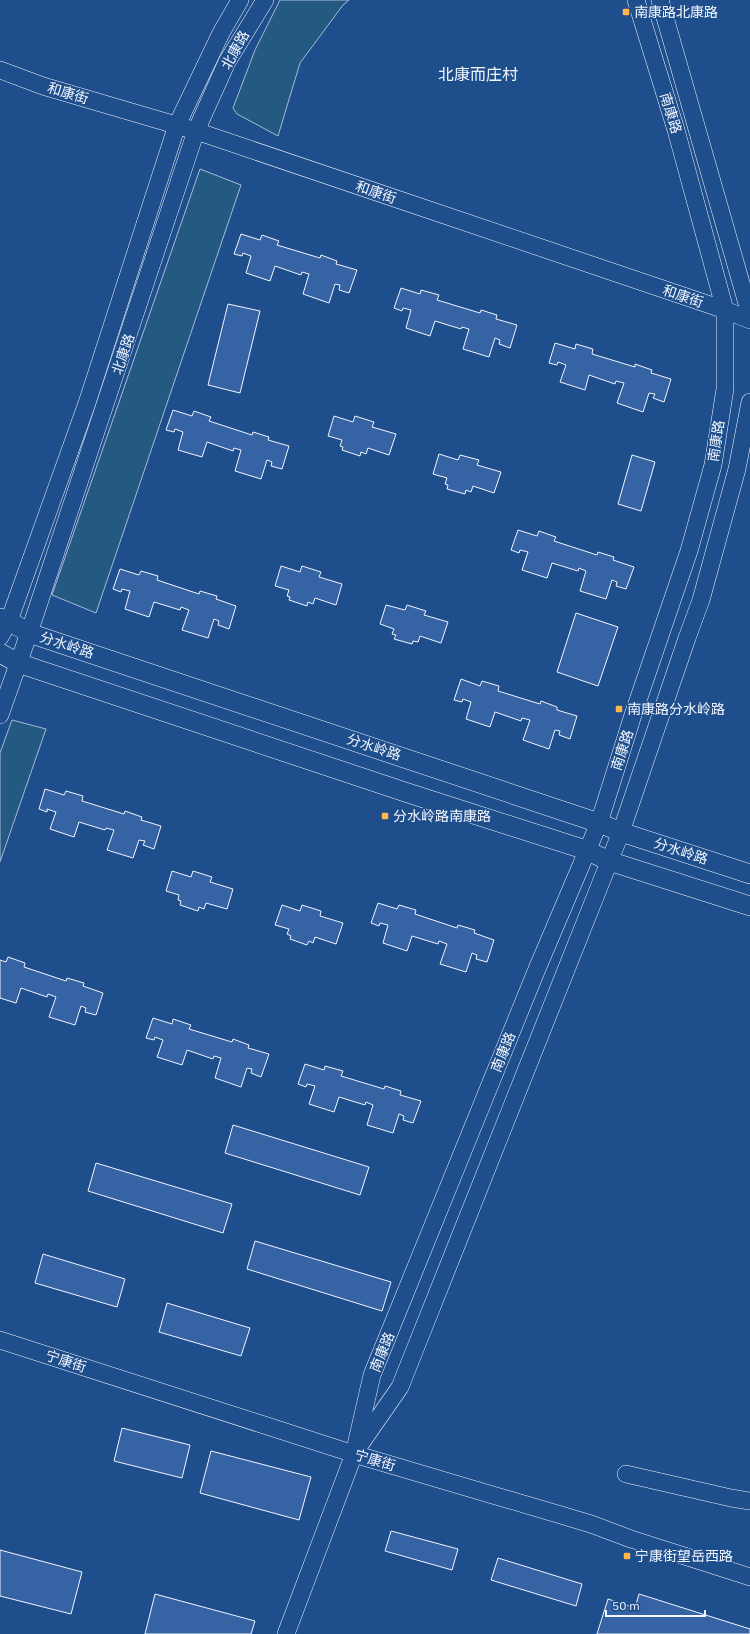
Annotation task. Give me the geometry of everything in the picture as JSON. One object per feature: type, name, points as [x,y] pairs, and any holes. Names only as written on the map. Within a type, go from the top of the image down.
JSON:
[{"type":"main road","name":"分水岭路","points":[[3,625],[599,822],[621,832],[750,874]]},
{"type":"main road","points":[[0,653],[18,663],[586,850],[609,861],[750,906]]},
{"type":"street","name":"北康路","points":[[3,625],[87,403],[177,125],[221,34],[240,0]]},
{"type":"street","name":"北康路","points":[[0,716],[196,131],[227,62],[265,0]]},
{"type":"street","name":"南康路","points":[[286,1634],[354,1454],[372,1375],[586,850],[599,822],[633,715],[689,551],[713,465],[725,389],[725,310],[676,130],[636,0]]},
{"type":"street","name":"南康路","points":[[660,0],[750,314]]},
{"type":"street","name":"和康街","points":[[0,70],[43,86],[196,131],[725,310],[750,320]]},
{"type":"street","name":"南康路","points":[[354,1454],[400,1387],[621,832],[701,600],[737,469],[750,402]]},
{"type":"street","name":"宁康街","points":[[0,1340],[354,1454],[591,1524],[631,1539],[750,1577]]},
{"type":"street","points":[[626,1474],[750,1502]]},
{"type":"shaded area","points":[[280,0],[349,0],[343,5],[300,63],[278,136],[237,114],[233,108],[255,50]]},
{"type":"shaded area","points":[[200,169],[241,185],[96,613],[52,595]]},
{"type":"shaded area","points":[[12,720],[46,729],[0,862],[0,753]]},
{"type":"building","points":[[241,234],[260,240],[262,235],[279,241],[277,245],[320,258],[321,255],[337,261],[336,264],[357,270],[349,293],[339,290],[340,285],[335,284],[329,303],[303,294],[309,274],[302,272],[301,275],[275,266],[270,281],[246,273],[251,256],[243,253],[242,256],[234,254]]},
{"type":"building","points":[[401,288],[420,294],[421,290],[439,295],[437,300],[480,313],[481,310],[497,315],[496,319],[517,325],[510,348],[499,344],[500,340],[495,338],[489,357],[463,349],[469,329],[462,327],[461,329],[435,321],[430,336],[406,328],[411,310],[403,308],[402,311],[394,308]]},
{"type":"building","points":[[228,304],[260,311],[240,393],[208,385]]},
{"type":"building","points":[[555,343],[575,349],[576,344],[593,349],[592,354],[635,367],[635,364],[652,370],[651,373],[671,379],[664,402],[653,398],[655,394],[649,393],[643,412],[617,403],[624,383],[616,381],[615,384],[589,375],[585,390],[560,382],[566,365],[558,362],[557,365],[549,363]]},
{"type":"building","points":[[173,410],[192,416],[194,411],[211,417],[209,421],[252,435],[253,432],[269,437],[268,440],[289,446],[282,469],[271,466],[272,462],[267,460],[261,479],[235,471],[241,450],[234,448],[233,451],[207,442],[202,457],[178,450],[183,432],[175,429],[174,432],[166,430]]},
{"type":"building","points":[[334,416],[353,422],[355,416],[374,422],[372,427],[396,434],[389,455],[368,448],[366,454],[361,452],[360,456],[342,450],[343,447],[340,446],[342,440],[328,436]]},
{"type":"building","points":[[439,454],[458,460],[460,455],[479,460],[477,465],[501,472],[494,493],[473,486],[471,492],[466,490],[465,494],[447,489],[448,485],[445,484],[447,478],[433,474]]},
{"type":"building","points":[[632,455],[655,462],[641,511],[618,504]]},
{"type":"building","points":[[518,530],[537,536],[539,531],[556,537],[554,541],[597,555],[598,552],[614,557],[613,560],[634,567],[626,589],[616,586],[617,582],[612,580],[606,599],[580,591],[586,571],[579,568],[578,571],[552,563],[547,578],[522,570],[528,552],[520,550],[519,553],[511,550]]},
{"type":"building","points":[[281,566],[300,572],[302,566],[321,572],[319,577],[342,584],[336,605],[315,598],[313,604],[308,602],[307,606],[289,600],[290,597],[287,596],[289,590],[275,586]]},
{"type":"building","points":[[120,569],[139,575],[141,571],[158,576],[157,580],[199,594],[200,591],[217,596],[216,599],[236,606],[229,629],[218,625],[219,621],[214,619],[208,638],[182,630],[189,610],[181,607],[180,610],[154,602],[149,617],[125,609],[130,591],[122,589],[121,592],[113,589]]},
{"type":"building","points":[[386,605],[405,610],[407,605],[426,611],[424,615],[448,622],[441,643],[420,636],[418,642],[413,641],[412,644],[394,639],[396,635],[392,634],[394,629],[380,624]]},
{"type":"building","points":[[576,613],[618,627],[598,686],[557,672]]},
{"type":"building","points":[[461,679],[480,686],[482,681],[499,686],[498,691],[540,704],[541,701],[557,707],[557,710],[577,716],[570,739],[559,735],[560,731],[555,730],[549,749],[523,740],[530,720],[522,718],[521,721],[495,712],[490,727],[466,719],[471,702],[463,699],[462,702],[454,700]]},
{"type":"building","points":[[45,789],[64,795],[66,791],[83,796],[82,801],[124,814],[125,811],[142,817],[141,820],[161,826],[154,849],[143,845],[145,841],[139,840],[133,858],[107,850],[114,830],[106,828],[105,830],[79,822],[74,837],[50,829],[56,812],[47,809],[47,812],[39,809]]},
{"type":"building","points":[[172,871],[191,877],[193,871],[212,877],[210,882],[233,889],[227,909],[206,903],[204,909],[199,907],[198,911],[180,905],[181,901],[178,900],[179,895],[166,891]]},
{"type":"building","points":[[378,903],[397,909],[399,905],[416,910],[415,914],[457,928],[458,925],[475,930],[474,933],[494,940],[487,962],[476,959],[477,955],[472,953],[466,972],[440,964],[447,944],[439,941],[438,944],[412,936],[407,951],[383,943],[388,925],[380,923],[379,926],[371,923]]},
{"type":"building","points":[[282,905],[300,911],[302,905],[321,911],[320,916],[343,923],[336,944],[315,937],[313,943],[309,941],[307,945],[290,939],[291,936],[287,934],[289,929],[275,925]]},
{"type":"building","points":[[8,957],[25,963],[24,967],[66,981],[67,978],[84,983],[83,986],[103,993],[96,1015],[85,1012],[86,1008],[81,1006],[75,1025],[49,1017],[56,997],[48,994],[47,997],[21,988],[16,1003],[0,998],[0,960],[6,962]]},
{"type":"building","points":[[153,1018],[172,1024],[173,1019],[191,1025],[189,1029],[232,1042],[233,1039],[249,1045],[248,1048],[269,1054],[261,1077],[251,1073],[252,1069],[247,1068],[241,1087],[215,1078],[221,1058],[214,1056],[213,1059],[187,1050],[182,1065],[157,1057],[163,1040],[155,1037],[154,1040],[146,1038]]},
{"type":"building","points":[[305,1064],[324,1070],[325,1066],[343,1071],[341,1076],[384,1089],[385,1086],[401,1091],[400,1095],[421,1101],[413,1123],[403,1120],[404,1116],[399,1114],[393,1133],[367,1125],[373,1105],[366,1102],[365,1105],[339,1097],[334,1112],[309,1104],[315,1086],[307,1084],[306,1087],[298,1084]]},
{"type":"building","points":[[233,1125],[369,1167],[360,1195],[225,1153]]},
{"type":"building","points":[[96,1163],[232,1204],[223,1233],[88,1191]]},
{"type":"building","points":[[255,1241],[391,1282],[382,1311],[247,1269]]},
{"type":"building","points":[[43,1254],[125,1279],[117,1307],[35,1283]]},
{"type":"building","points":[[167,1303],[250,1328],[241,1356],[159,1332]]},
{"type":"building","points":[[122,1428],[190,1445],[182,1478],[114,1461]]},
{"type":"building","points":[[211,1451],[311,1477],[299,1520],[200,1493]]},
{"type":"building","points":[[391,1531],[458,1549],[452,1570],[385,1551]]},
{"type":"building","points":[[0,1550],[82,1572],[71,1614],[0,1596]]},
{"type":"building","points":[[498,1558],[582,1584],[576,1606],[491,1580]]},
{"type":"building","points":[[155,1594],[255,1621],[251,1634],[145,1634]]},
{"type":"building","points":[[639,1594],[750,1629],[750,1634],[597,1634],[608,1599],[635,1608]]},
{"type":"place","name":"南康路北康路","points":[[626,12]]},
{"type":"place","name":"南康路分水岭路","points":[[619,709]]},
{"type":"place","name":"分水岭路南康路","points":[[385,816]]},
{"type":"place","name":"宁康街望岳西路","points":[[627,1556]]},
{"type":"district","name":"北康而庄村","points":[[478,74]]}]
